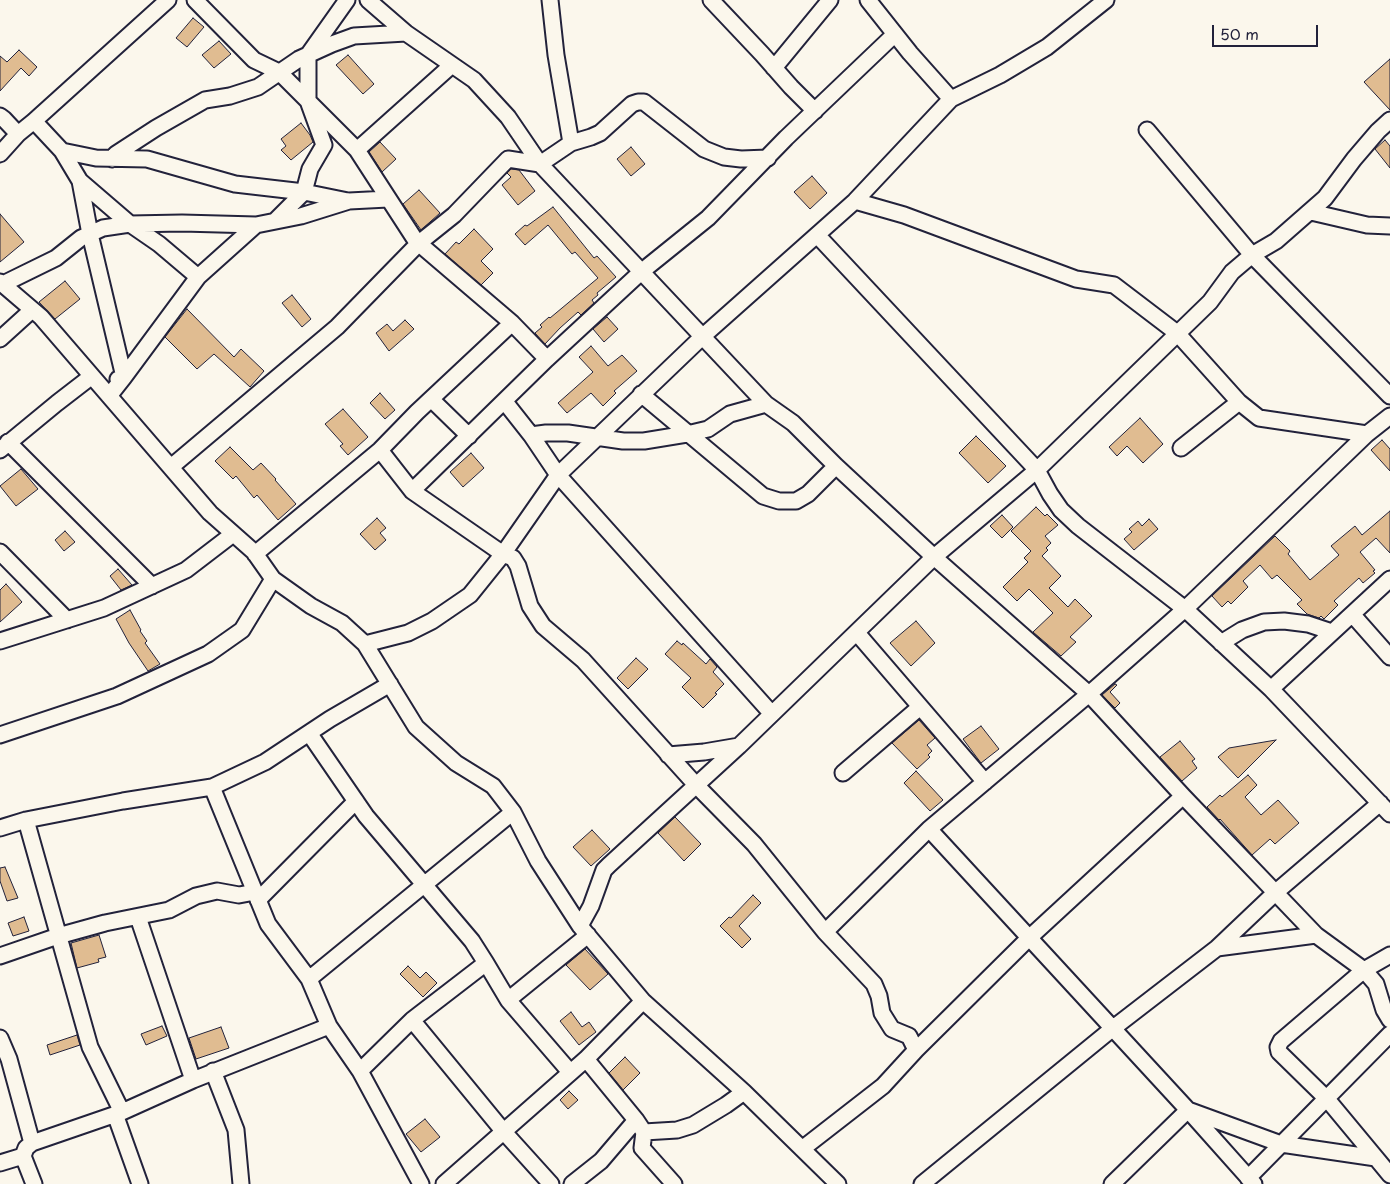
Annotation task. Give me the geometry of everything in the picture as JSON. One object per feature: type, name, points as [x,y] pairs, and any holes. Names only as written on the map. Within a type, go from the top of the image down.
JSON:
[{"type":"street","points":[[0,154],[18,134],[168,0]]},
{"type":"street","points":[[196,0],[254,60],[279,72],[357,150],[419,244],[512,323],[547,359]]},
{"type":"street","points":[[275,221],[304,192],[310,169],[324,145],[308,101],[308,56],[347,0]]},
{"type":"street","points":[[368,0],[406,33],[474,80],[508,117],[540,164],[766,404],[793,423],[836,466],[934,557],[1090,694],[1183,796],[1316,935],[1364,970],[1376,984],[1384,1010],[1390,1020]]},
{"type":"street","points":[[550,0],[556,55],[571,144]]},
{"type":"street","points":[[711,0],[815,111]]},
{"type":"street","points":[[774,68],[830,0]]},
{"type":"street","points":[[868,0],[910,53],[951,99]]},
{"type":"street","points":[[364,644],[408,632],[432,621],[470,595],[503,554],[558,475],[702,337],[855,201],[951,99],[1000,75],[1047,47],[1106,0]]},
{"type":"street","points":[[112,159],[116,154],[156,128],[205,100],[230,96],[258,87],[279,72],[332,44],[354,36],[406,33]]},
{"type":"street","points":[[412,491],[547,359],[642,272],[708,218],[895,34]]},
{"type":"street","points":[[357,150],[452,66]]},
{"type":"street","points":[[171,467],[337,327],[419,244],[454,215],[508,159],[540,164],[571,144],[600,133],[632,104],[638,102],[644,102],[704,149],[724,156],[741,159],[768,158]]},
{"type":"street","points":[[0,116],[18,134]]},
{"type":"street","points":[[508,1000],[584,931],[604,870],[739,746],[934,557],[1037,470],[1210,302],[1232,272],[1252,255],[1276,241],[1311,212],[1325,198],[1378,131],[1390,120]]},
{"type":"street","points":[[34,121],[62,151],[80,181],[130,224],[160,244],[198,277]]},
{"type":"street","points":[[1147,130],[1252,255],[1390,396]]},
{"type":"street","points":[[62,151],[96,158],[147,159],[235,184],[304,192],[349,201],[388,199]]},
{"type":"street","points":[[80,181],[90,234],[124,377]]},
{"type":"street","points":[[349,201],[301,216],[256,224],[130,224],[103,228],[81,238],[56,258],[2,283],[32,310],[101,386],[210,513],[255,554],[273,578],[311,606],[342,623],[364,644],[416,727],[456,763],[493,786],[513,812],[538,861],[584,931],[642,1001],[744,1092],[838,1184]]},
{"type":"street","points":[[855,201],[904,215],[1076,279],[1114,285],[1177,333],[1239,402],[1259,418],[1367,434]]},
{"type":"street","points":[[1311,212],[1367,225],[1390,226]]},
{"type":"street","points":[[152,586],[4,446],[101,386],[124,377],[198,277],[256,224]]},
{"type":"street","points":[[817,235],[1037,470],[1061,510],[1078,526],[1184,608],[1271,689],[1385,808],[1276,892],[1217,948],[1112,1029],[922,1184]]},
{"type":"street","points":[[0,339],[32,310]]},
{"type":"street","points":[[255,554],[380,450],[512,323]]},
{"type":"street","points":[[641,394],[764,496],[779,501],[796,501],[808,494],[836,466]]},
{"type":"street","points":[[431,399],[469,436]]},
{"type":"street","points":[[505,402],[531,435],[558,475],[772,714]]},
{"type":"street","points":[[1181,448],[1239,402]]},
{"type":"street","points":[[531,435],[568,433],[624,441],[644,441],[708,429],[730,414],[766,404]]},
{"type":"street","points":[[825,932],[929,829],[1090,694],[1184,608],[1367,434],[1390,416]]},
{"type":"street","points":[[380,450],[412,491],[503,554],[513,558],[518,566],[530,606],[543,626],[583,660],[696,785],[754,844],[825,932],[874,984],[879,996],[882,1013],[892,1029],[909,1036],[916,1050]]},
{"type":"street","points":[[0,641],[104,608],[152,586],[186,570],[233,534]]},
{"type":"street","points":[[0,552],[67,620]]},
{"type":"street","points":[[0,735],[117,696],[208,654],[242,630],[273,578]]},
{"type":"street","points":[[1271,689],[1390,579]]},
{"type":"street","points":[[1352,614],[1390,657]]},
{"type":"street","points":[[1221,643],[1242,630],[1264,622],[1284,621],[1308,624],[1332,632]]},
{"type":"street","points":[[856,633],[984,782]]},
{"type":"street","points":[[0,828],[26,820],[123,801],[212,787],[265,762],[390,684]]},
{"type":"street","points":[[843,773],[920,707]]},
{"type":"street","points":[[309,733],[356,801],[472,941],[508,1000],[570,1072]]},
{"type":"street","points":[[668,754],[704,752],[739,746]]},
{"type":"street","points":[[212,787],[268,924],[309,979],[329,1026],[360,1071],[421,1184]]},
{"type":"street","points":[[802,1149],[883,1086],[916,1050],[1029,938],[1183,796]]},
{"type":"street","points":[[0,956],[58,936],[106,923],[169,910],[196,896],[217,891],[256,896],[356,801]]},
{"type":"street","points":[[309,979],[513,812]]},
{"type":"street","points":[[26,820],[90,1047],[118,1113],[140,1184]]},
{"type":"street","points":[[929,829],[1251,1181],[1281,1144],[1390,1034]]},
{"type":"street","points":[[138,917],[193,1080]]},
{"type":"street","points":[[1217,948],[1316,935]]},
{"type":"street","points":[[1390,955],[1364,970],[1281,1041],[1278,1047],[1279,1052],[1327,1099],[1390,1175]]},
{"type":"street","points":[[360,1071],[412,1020],[486,963]]},
{"type":"street","points":[[444,1184],[586,1059],[642,1001]]},
{"type":"street","points":[[412,1020],[504,1132],[551,1184]]},
{"type":"street","points":[[34,1184],[23,1156],[26,1148],[32,1143],[118,1113],[193,1080],[329,1026]]},
{"type":"street","points":[[1,1044],[9,1058],[32,1143]]},
{"type":"street","points":[[586,1059],[640,1126],[642,1148],[674,1184]]},
{"type":"street","points":[[213,1072],[236,1130],[240,1184]]},
{"type":"street","points":[[572,1184],[640,1126],[677,1130],[693,1125],[744,1092]]},
{"type":"street","points":[[1188,1110],[1281,1144],[1376,1158]]},
{"type":"street","points":[[1112,1184],[1188,1110]]},
{"type":"street","points":[[0,1163],[23,1156]]},
{"type":"building","points":[[193,18],[204,27],[187,47],[176,38]]},
{"type":"building","points":[[219,41],[231,54],[214,68],[202,55]]},
{"type":"building","points":[[19,50],[37,67],[29,76],[21,68],[0,91],[0,56],[7,62]]},
{"type":"building","points":[[348,55],[374,84],[363,94],[336,65]]},
{"type":"building","points":[[1390,59],[1390,110],[1364,82]]},
{"type":"building","points":[[301,123],[313,142],[291,160],[281,150],[286,146],[281,139]]},
{"type":"building","points":[[1385,140],[1390,146],[1390,168],[1375,149]]},
{"type":"building","points":[[380,142],[396,159],[382,172],[369,152]]},
{"type":"building","points":[[631,147],[645,164],[631,176],[617,159]]},
{"type":"building","points":[[511,169],[519,170],[535,191],[518,205],[502,185],[511,177],[507,173]]},
{"type":"building","points":[[812,176],[827,193],[810,209],[794,192]]},
{"type":"building","points":[[419,190],[440,213],[421,230],[403,204]]},
{"type":"building","points":[[553,207],[594,258],[597,256],[616,277],[597,293],[598,295],[592,300],[594,303],[581,315],[578,312],[545,344],[535,333],[542,327],[540,325],[598,278],[575,252],[572,254],[548,225],[525,245],[515,234],[525,225],[527,226]]},
{"type":"building","points":[[0,214],[24,242],[0,262]]},
{"type":"building","points":[[474,229],[493,249],[481,261],[493,273],[481,285],[445,254],[456,242],[459,244]]},
{"type":"building","points":[[65,281],[80,299],[55,319],[39,302]]},
{"type":"building","points":[[292,295],[311,319],[302,327],[282,303]]},
{"type":"building","points":[[187,309],[234,357],[241,349],[264,371],[250,387],[214,354],[197,369],[165,337]]},
{"type":"building","points":[[607,317],[618,329],[604,342],[593,329]]},
{"type":"building","points":[[405,320],[414,329],[389,351],[376,333],[387,324],[393,331]]},
{"type":"building","points":[[591,346],[608,366],[622,355],[637,371],[614,391],[616,393],[603,406],[591,393],[567,413],[558,403],[593,372],[579,357]]},
{"type":"building","points":[[380,393],[395,410],[385,419],[370,403]]},
{"type":"building","points":[[343,409],[368,437],[348,455],[340,446],[343,444],[325,424]]},
{"type":"building","points":[[1140,418],[1163,444],[1143,463],[1127,446],[1117,456],[1109,447]]},
{"type":"building","points":[[976,436],[1006,466],[988,483],[959,453]]},
{"type":"building","points":[[1382,440],[1390,449],[1390,471],[1371,450]]},
{"type":"building","points":[[230,447],[253,470],[261,463],[296,504],[278,520],[257,495],[254,498],[236,476],[233,479],[215,461]]},
{"type":"building","points":[[471,453],[484,468],[463,487],[450,472]]},
{"type":"building","points":[[21,469],[38,489],[16,506],[0,486]]},
{"type":"building","points":[[1036,507],[1045,516],[1047,514],[1058,525],[1045,536],[1051,543],[1046,548],[1048,550],[1042,556],[1061,576],[1049,588],[1068,607],[1075,599],[1092,616],[1070,637],[1076,642],[1061,656],[1033,632],[1053,613],[1029,589],[1017,601],[1003,587],[1028,562],[1024,558],[1031,551],[1011,531]]},
{"type":"building","points":[[1390,511],[1390,553],[1376,538],[1360,552],[1375,570],[1373,571],[1375,573],[1363,583],[1359,578],[1334,601],[1338,605],[1324,619],[1321,616],[1319,618],[1307,614],[1297,604],[1302,600],[1277,575],[1272,579],[1260,565],[1243,581],[1248,587],[1231,604],[1228,601],[1222,607],[1212,596],[1275,536],[1290,551],[1288,554],[1310,580],[1339,555],[1331,546],[1355,526],[1362,535]]},
{"type":"building","points":[[1002,515],[1013,527],[1002,538],[990,526]]},
{"type":"building","points":[[377,518],[386,528],[380,533],[386,540],[375,550],[360,534]]},
{"type":"building","points":[[1149,519],[1158,529],[1134,550],[1124,539],[1132,532],[1129,529],[1138,521],[1142,526]]},
{"type":"building","points":[[65,531],[75,542],[64,551],[55,540]]},
{"type":"building","points":[[118,569],[132,585],[121,590],[110,576]]},
{"type":"building","points":[[6,584],[22,602],[0,622],[0,590]]},
{"type":"building","points":[[130,610],[147,641],[145,643],[160,664],[148,671],[129,643],[116,619]]},
{"type":"building","points":[[916,621],[935,643],[911,666],[890,643]]},
{"type":"building","points":[[677,641],[682,645],[683,643],[706,664],[710,659],[717,667],[713,672],[724,684],[703,708],[682,687],[691,678],[665,654]]},
{"type":"building","points":[[636,658],[648,669],[628,689],[617,678]]},
{"type":"building","points":[[1115,684],[1117,685],[1110,692],[1120,703],[1115,708],[1102,695]]},
{"type":"building","points":[[919,720],[935,738],[927,745],[932,751],[928,755],[930,757],[917,769],[892,743]]},
{"type":"building","points":[[981,726],[999,749],[981,763],[963,739]]},
{"type":"building","points":[[1276,740],[1238,778],[1218,757],[1229,748]]},
{"type":"building","points":[[1180,741],[1195,759],[1192,761],[1197,768],[1182,781],[1160,757]]},
{"type":"building","points":[[916,771],[943,800],[930,811],[904,783]]},
{"type":"building","points":[[1248,775],[1257,785],[1245,797],[1261,815],[1278,800],[1299,823],[1275,844],[1270,839],[1252,855],[1207,807]]},
{"type":"building","points":[[675,817],[701,844],[684,861],[658,833]]},
{"type":"building","points":[[592,830],[610,849],[591,866],[573,847]]},
{"type":"building","points":[[5,867],[18,898],[7,901],[0,881],[0,868]]},
{"type":"building","points":[[753,895],[761,903],[739,926],[751,939],[742,948],[720,926],[729,917],[731,918]]},
{"type":"building","points":[[24,917],[29,931],[13,936],[8,923]]},
{"type":"building","points":[[99,935],[106,957],[98,959],[99,962],[77,968],[71,943]]},
{"type":"building","points":[[585,949],[608,974],[590,990],[566,965]]},
{"type":"building","points":[[408,966],[420,978],[426,972],[437,983],[423,997],[400,974]]},
{"type":"building","points":[[571,1012],[582,1027],[589,1022],[596,1032],[579,1045],[560,1021]]},
{"type":"building","points":[[162,1026],[167,1036],[146,1045],[141,1034]]},
{"type":"building","points":[[221,1027],[229,1048],[196,1059],[189,1038]]},
{"type":"building","points":[[77,1035],[80,1045],[50,1055],[47,1045]]},
{"type":"building","points":[[625,1057],[640,1073],[623,1090],[609,1073]]},
{"type":"building","points":[[569,1091],[578,1100],[568,1109],[560,1100]]},
{"type":"building","points":[[425,1119],[440,1137],[421,1152],[406,1134]]}]
